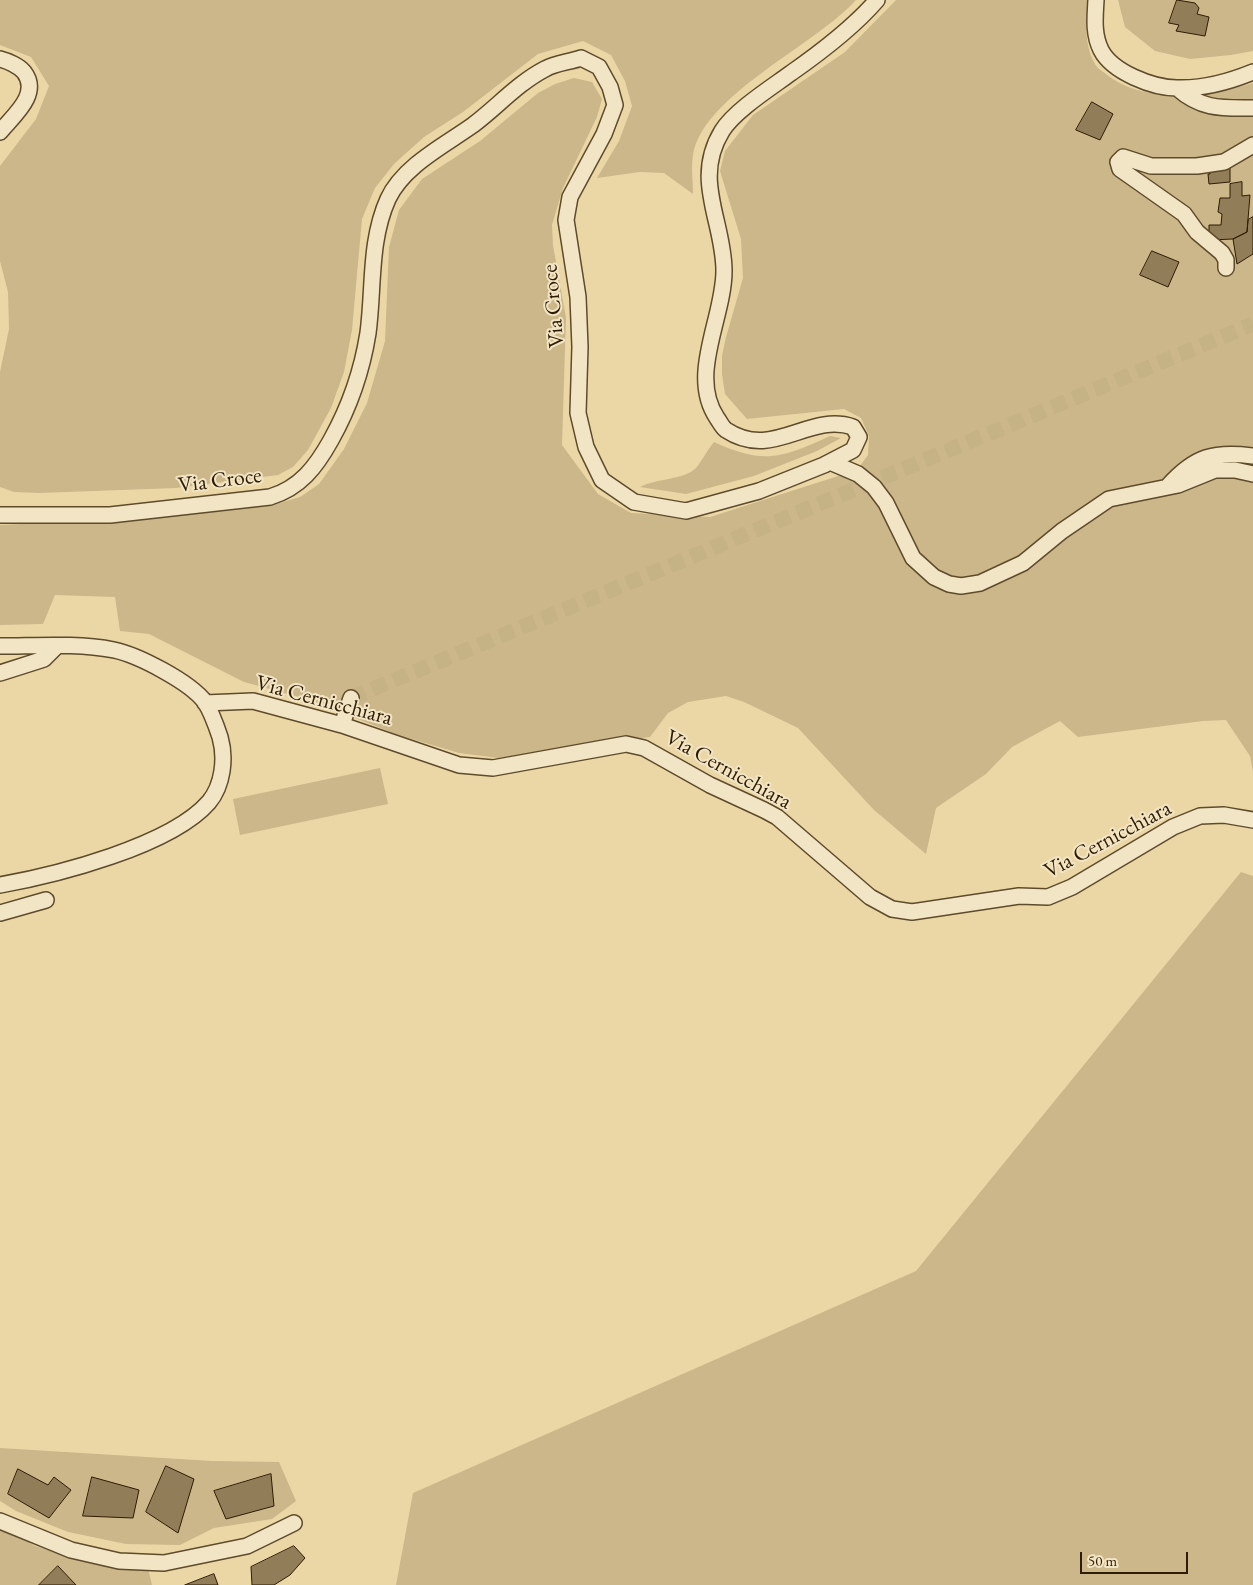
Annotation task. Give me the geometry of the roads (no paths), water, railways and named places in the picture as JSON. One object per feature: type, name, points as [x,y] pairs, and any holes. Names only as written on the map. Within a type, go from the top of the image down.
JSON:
[{"type":"street","name":"Via Croce","points":[[0,515],[110,515],[260,498],[283,493],[304,480],[321,459],[345,415],[359,376],[368,332],[378,224],[389,196],[406,175],[433,150],[473,125],[545,69],[581,58],[599,67],[610,87],[615,105],[604,134],[570,197],[566,220],[578,297],[580,346],[578,412],[586,447],[602,480],[634,502],[686,511],[759,491],[830,462],[853,450],[859,437],[853,428],[840,423],[826,424],[782,439],[752,440],[724,429],[710,407],[706,370],[724,285],[724,256],[709,192],[709,158],[722,130],[753,101],[862,18],[877,0]]},
{"type":"street","points":[[1096,0],[1095,26],[1100,48],[1110,63],[1138,78],[1177,88],[1234,80],[1253,72]]},
{"type":"street","points":[[0,59],[21,69],[28,77],[31,88],[25,101],[0,132]]},
{"type":"street","points":[[1177,88],[1191,100],[1219,108],[1253,108]]},
{"type":"street","points":[[1226,268],[1226,260],[1222,254],[1198,232],[1184,214],[1120,169],[1118,162],[1123,157],[1151,166],[1197,166],[1224,162],[1253,145]]},
{"type":"street","points":[[1164,489],[1192,465],[1212,455],[1253,456]]},
{"type":"street","points":[[830,462],[858,474],[874,487],[886,503],[913,558],[934,577],[949,584],[961,586],[980,584],[1023,563],[1062,531],[1109,500],[1130,494],[1164,489],[1215,470],[1235,470],[1253,474]]},
{"type":"street","points":[[0,646],[57,646],[121,652],[185,685],[205,703],[221,740],[222,773],[218,787],[200,811],[165,832],[111,856],[87,864],[0,885]]},
{"type":"street","points":[[0,673],[38,662],[50,655],[57,646]]},
{"type":"street","points":[[342,725],[351,698]]},
{"type":"street","name":"Via Cernicchiara","points":[[205,703],[252,701],[342,725],[459,765],[493,768],[626,744],[644,748],[710,785],[742,798],[777,818],[870,897],[892,909],[912,912],[1010,897],[1048,897],[1072,887],[1173,827],[1200,816],[1224,815],[1253,820]]},
{"type":"street","points":[[0,913],[46,900]]},
{"type":"street","points":[[0,1521],[71,1550],[119,1561],[164,1563],[247,1546],[294,1522]]},
{"type":"tunnel","points":[[351,698],[1253,324]]}]
